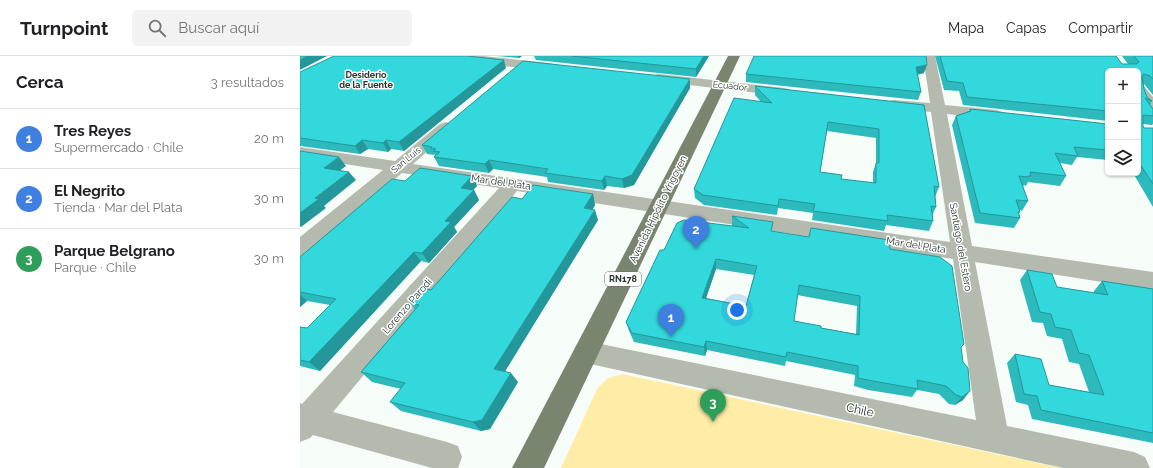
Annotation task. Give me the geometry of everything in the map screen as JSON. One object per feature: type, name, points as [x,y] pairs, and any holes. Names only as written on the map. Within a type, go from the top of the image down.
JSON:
[{"type":"main road","name":"Avenida Hipólito Yrigoyen","points":[[528,468],[734,56]]},
{"type":"street","points":[[447,56],[526,60],[561,68]]},
{"type":"street","name":"Santiago del Estero","points":[[929,56],[994,438]]},
{"type":"street","points":[[504,79],[526,60]]},
{"type":"street","name":"Ecuador","points":[[648,77],[797,93]]},
{"type":"street","points":[[1141,92],[1153,106]]},
{"type":"street","points":[[884,103],[1008,116]]},
{"type":"street","name":"San Luis","points":[[300,249],[457,118]]},
{"type":"street","name":"Mar del Plata","points":[[300,152],[1153,281]]},
{"type":"street","name":"Lorenzo Parodi","points":[[303,422],[513,184]]},
{"type":"street","name":"Chile","points":[[586,352],[1134,468]]},
{"type":"street","points":[[303,422],[447,457]]},
{"type":"shaded area","points":[[623,374],[1061,468],[561,468],[597,389],[608,378]]},
{"type":"building","points":[[300,56],[307,56],[300,60]]},
{"type":"building","points":[[334,56],[467,56],[504,60],[399,142],[386,140],[383,143],[362,140],[355,146],[300,138],[300,72]]},
{"type":"building","points":[[572,56],[704,56],[696,69]]},
{"type":"building","points":[[754,56],[926,56],[927,65],[916,67],[921,92],[746,74]]},
{"type":"building","points":[[940,56],[1116,56],[1122,64],[1137,64],[1139,62],[1134,56],[1153,56],[1153,79],[1144,74],[1142,76],[1147,97],[1152,101],[1145,98],[1153,109],[1153,116],[1143,115],[1143,126],[1144,128],[1153,128],[1153,184],[1141,166],[1141,68],[1105,68],[1105,111],[967,97],[963,83],[947,81]]},
{"type":"building","points":[[523,61],[690,79],[632,175],[622,179],[605,176],[602,181],[545,173],[548,169],[489,160],[485,164],[434,157],[440,152],[433,151],[436,149],[431,148],[432,147],[422,145]]},
{"type":"building","points":[[755,86],[924,105],[939,187],[934,186],[936,207],[931,206],[933,221],[887,215],[888,221],[813,211],[815,204],[779,199],[778,206],[703,195],[694,189],[734,98],[772,103]],"holes":[[[828,122],[879,129],[879,163],[876,163],[876,183],[841,179],[842,175],[820,172]]]},
{"type":"building","points":[[970,109],[1105,124],[1105,150],[1074,147],[1078,156],[1055,153],[1066,176],[1030,172],[1031,176],[1019,176],[1028,201],[1016,200],[1020,212],[1018,212],[1020,218],[980,213],[956,116],[971,111]]},
{"type":"building","points":[[300,151],[339,157],[324,168],[349,172],[315,198],[319,199],[300,213]]},
{"type":"building","points":[[420,168],[472,176],[461,188],[474,190],[445,221],[451,222],[422,253],[414,252],[309,362],[300,360],[300,327],[307,328],[336,299],[300,292],[300,257],[392,179],[405,181]]},
{"type":"building","points":[[533,185],[593,194],[584,208],[595,210],[494,369],[511,373],[482,420],[473,422],[390,402],[405,383],[361,372],[419,305],[410,303],[423,288],[431,290],[512,197],[522,199]]},
{"type":"building","points":[[732,216],[773,222],[771,231],[809,237],[811,228],[889,240],[890,249],[940,257],[952,266],[964,344],[961,347],[963,362],[968,368],[970,391],[962,397],[956,395],[946,386],[917,380],[918,389],[858,378],[858,366],[787,352],[786,357],[706,341],[704,347],[632,333],[626,322],[660,250],[664,250],[677,223],[684,220],[749,228]],"holes":[[[716,259],[757,266],[746,306],[702,298]],[[799,285],[860,296],[859,335],[794,321]]]},
{"type":"building","points":[[1027,270],[1052,274],[1057,287],[1108,295],[1102,281],[1153,289],[1153,433],[1041,410],[1037,396],[1024,394],[1015,354],[1041,359],[1049,385],[1104,395],[1089,355],[1079,353],[1071,330],[1055,327],[1051,314],[1040,312]]},
{"type":"place","name":"El Negrito","points":[[696,249]]},
{"type":"place","name":"Tres Reyes","points":[[671,337]]},
{"type":"place","name":"Parque Belgrano","points":[[713,422]]},
{"type":"district","name":"Desiderio de la Fuente","points":[[366,80]]}]
